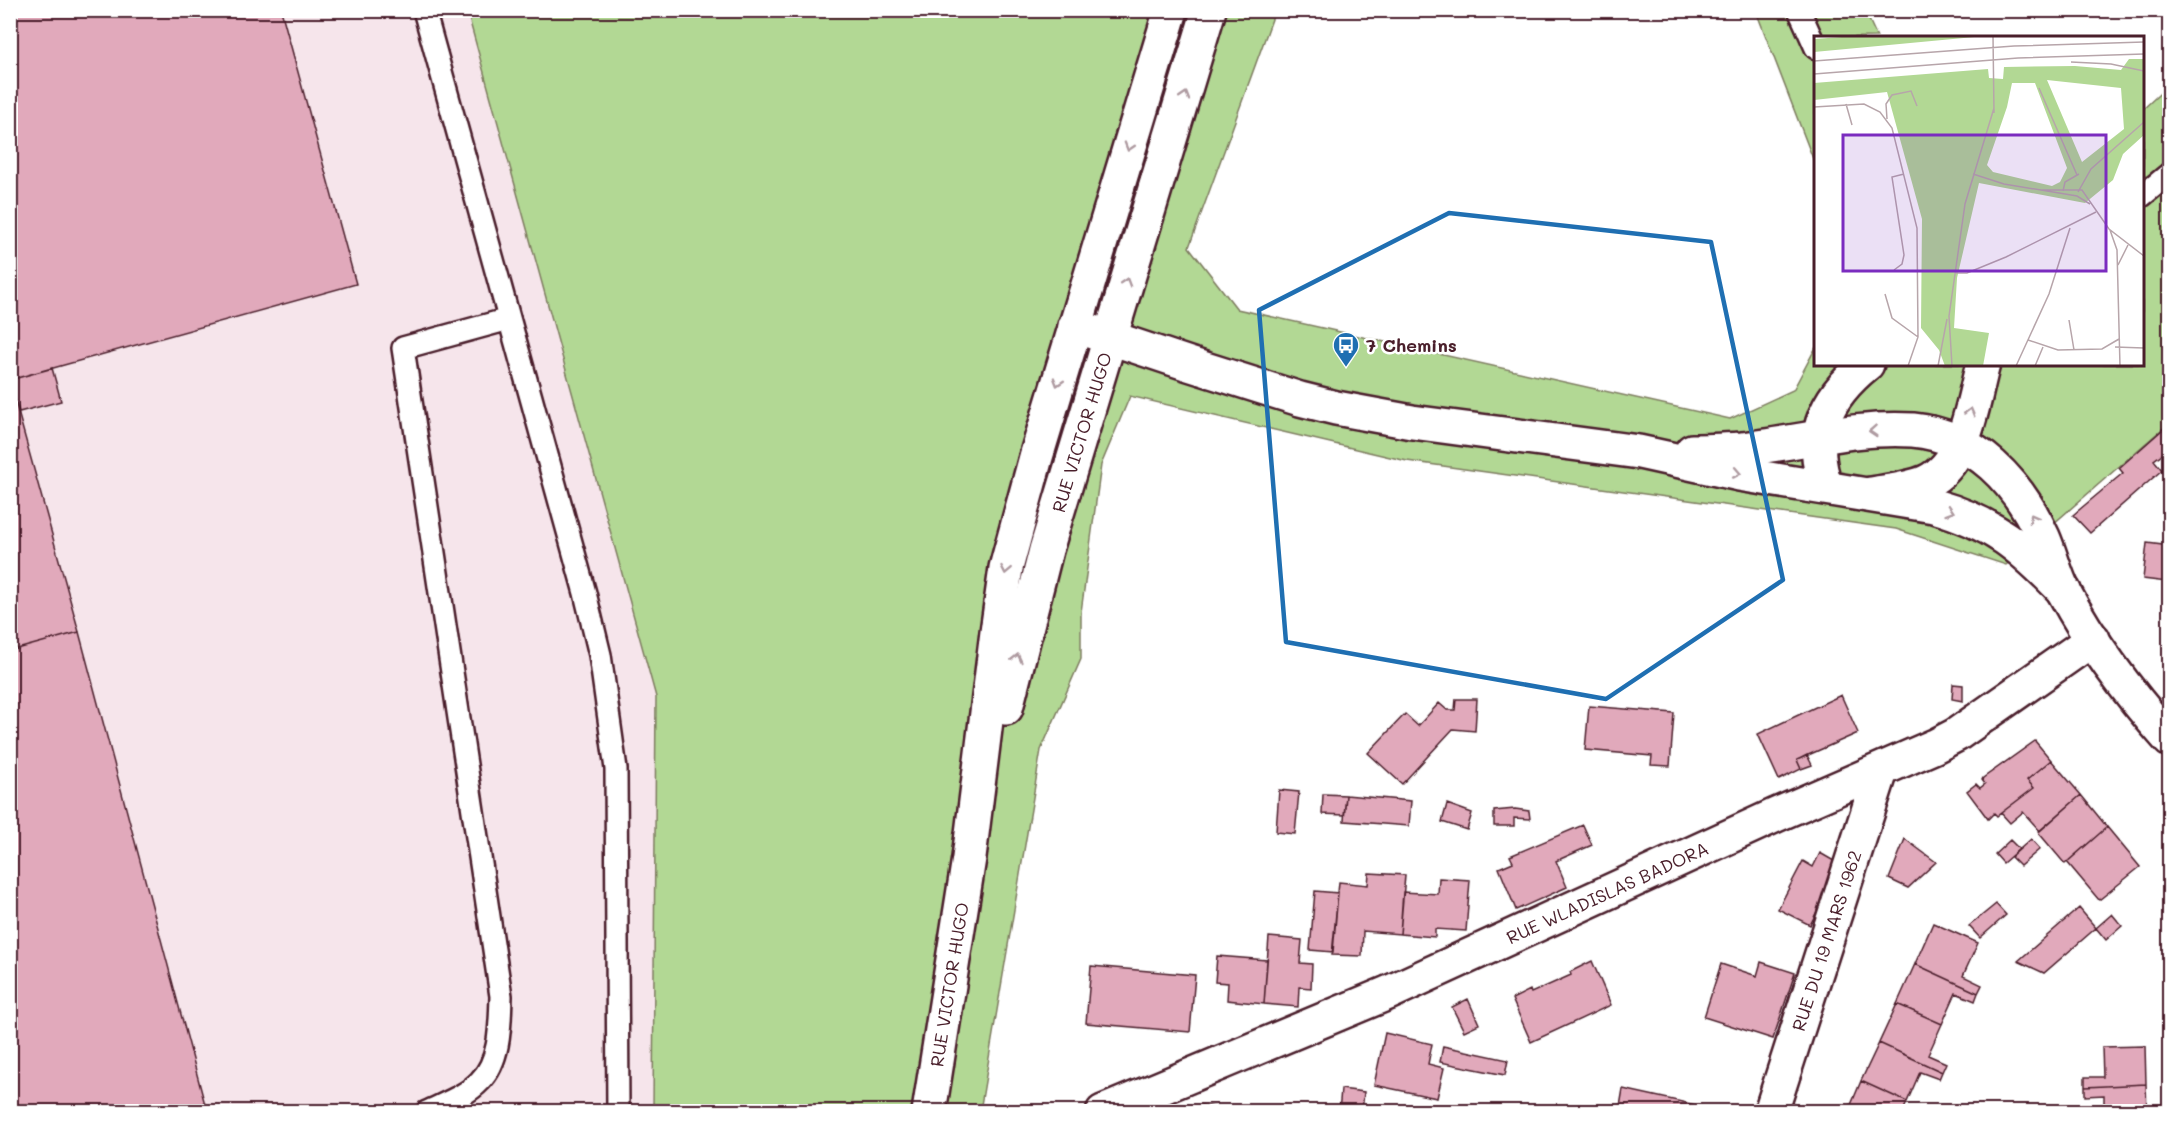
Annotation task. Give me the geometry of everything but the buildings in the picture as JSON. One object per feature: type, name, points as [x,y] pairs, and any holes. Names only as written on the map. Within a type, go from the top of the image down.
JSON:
[{"type":"street","name":"RUE VICTOR HUGO","points":[[929,1112],[969,858],[1006,568],[1075,326],[1172,10]]},
{"type":"street","name":"RUE VICTOR HUGO","points":[[969,858],[1034,594],[1209,10]]},
{"type":"street","points":[[1075,326],[1300,399],[1336,408],[1412,422],[1639,452],[1739,474],[1871,494],[1957,512],[1980,523],[2029,555],[2064,591]]},
{"type":"street","points":[[1826,487],[1819,463],[1819,436],[1824,418],[1841,388],[1865,366]]},
{"type":"street","points":[[1871,494],[1924,483],[1941,474],[1951,463],[1961,444],[1982,366]]},
{"type":"street","points":[[1639,452],[1742,449],[1819,436],[1870,431],[1914,430],[1936,434],[1961,444],[1988,460],[2019,494],[2043,538],[2064,591],[2093,639],[2169,740]]},
{"type":"street","name":"RUE WLADISLAS BADORA","points":[[1103,1112],[1388,993],[1776,815],[1881,771],[1956,735],[2093,639]]},
{"type":"street","name":"RUE DU 19 MARS 1962","points":[[1771,1112],[1881,771]]},
{"type":"lane","points":[[424,10],[600,654],[617,779],[618,1112]]},
{"type":"lane","points":[[1799,10],[1814,46]]},
{"type":"lane","points":[[2144,194],[2169,173]]},
{"type":"lane","points":[[427,1112],[464,1094],[481,1081],[490,1068],[497,1045],[501,996],[403,348],[509,319]]},
{"type":"highlighted area","points":[[1449,213],[1711,242],[1783,580],[1606,699],[1286,642],[1259,310]]},
{"type":"shaded area","points":[[10,11],[467,11],[656,697],[653,1111],[11,1111]]},
{"type":"green space","points":[[467,11],[1275,11],[1189,247],[1237,309],[1730,419],[1793,390],[1814,351],[1814,366],[2144,366],[2144,108],[2169,85],[2169,423],[2006,565],[1896,529],[1407,461],[1130,396],[1101,465],[1081,612],[1081,659],[1041,750],[980,1111],[653,1111],[656,697]]},
{"type":"green space","points":[[1756,11],[1865,11],[1877,36],[1814,36],[1814,161]]},
{"type":"place","name":"7 Chemins","points":[[1346,368]]}]
